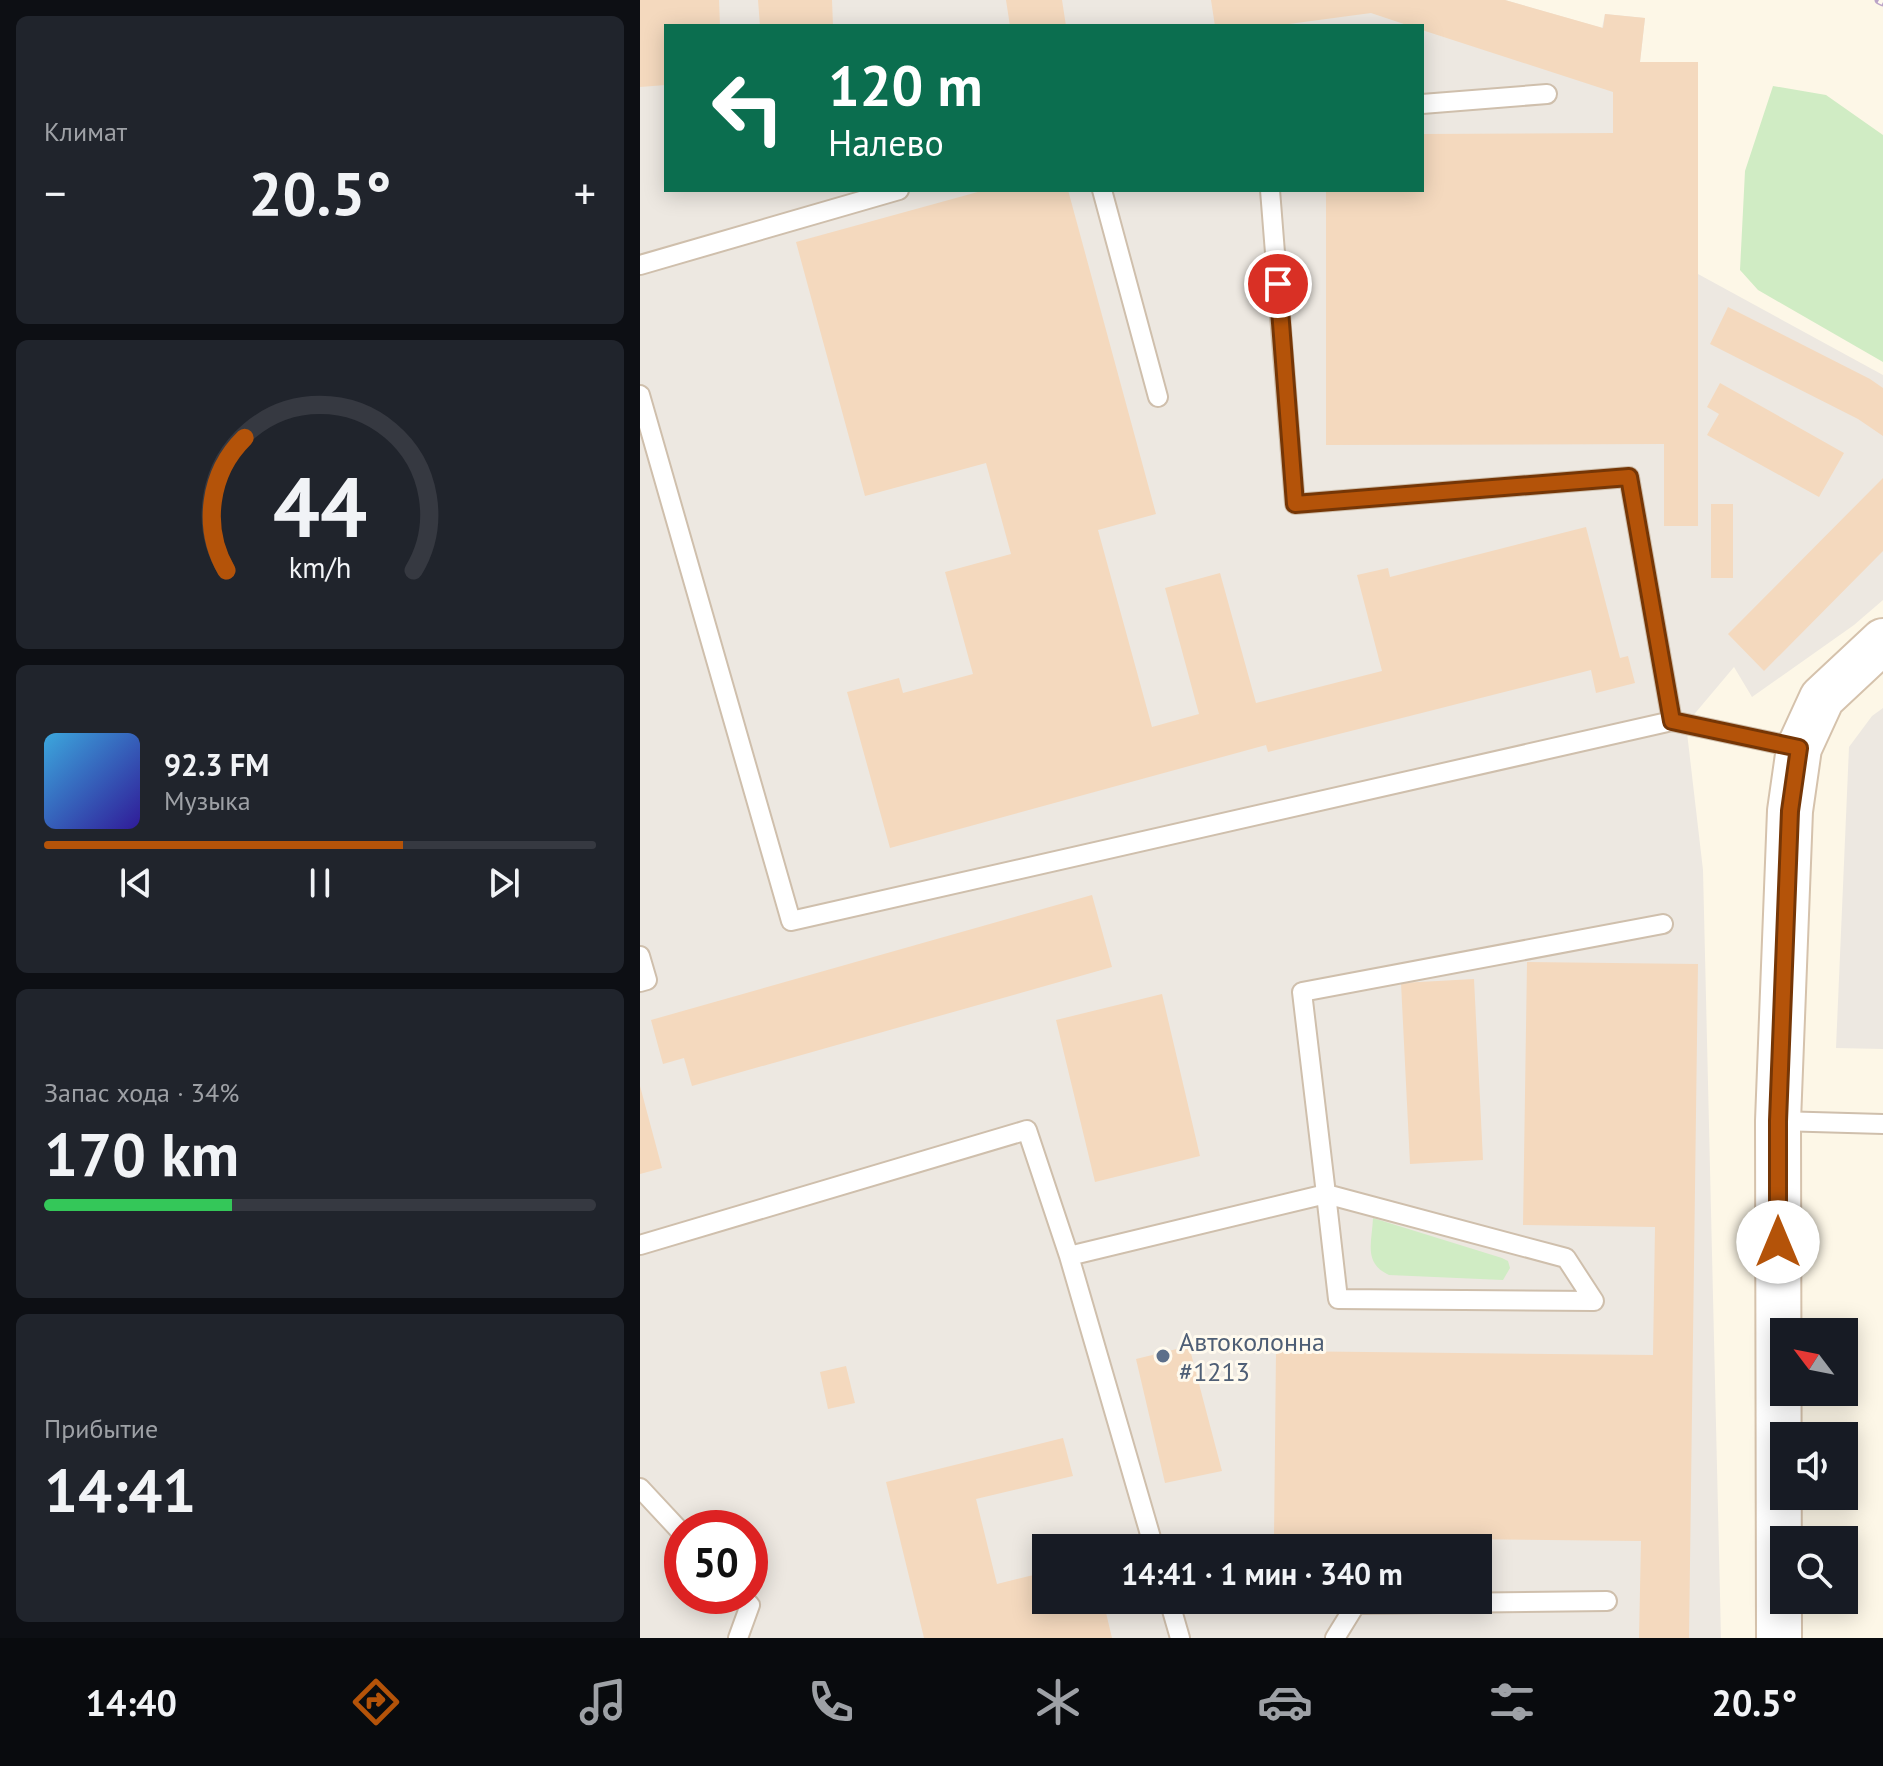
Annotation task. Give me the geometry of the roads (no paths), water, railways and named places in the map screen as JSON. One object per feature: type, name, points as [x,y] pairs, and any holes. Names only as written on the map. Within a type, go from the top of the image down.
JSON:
[{"type":"main road","points":[[1779,1638],[1778,1121],[1790,811],[1799,748],[1822,698],[1883,641]]},
{"type":"lane","points":[[1424,104],[1547,94]]},
{"type":"lane","points":[[640,265],[892,192]]},
{"type":"lane","points":[[1103,192],[1158,397]]},
{"type":"lane","points":[[1270,192],[1295,504],[1629,477],[1672,721]]},
{"type":"lane","points":[[640,395],[791,921],[1672,721],[1799,748]]},
{"type":"lane","points":[[1069,1256],[1326,1194],[1566,1258],[1594,1301],[1338,1299],[1326,1194],[1302,992],[1663,924]]},
{"type":"lane","points":[[640,956],[647,980],[640,982]]},
{"type":"lane","points":[[1778,1121],[1883,1124]]},
{"type":"lane","points":[[640,1245],[1027,1130],[1069,1256],[1150,1534]]},
{"type":"lane","points":[[640,1488],[664,1514]]},
{"type":"lane","points":[[1335,1638],[1356,1604],[1607,1601]]},
{"type":"lane","points":[[738,1638],[747,1614]]},
{"type":"lane","points":[[1173,1614],[1180,1638]]},
{"type":"railway","points":[[1879,0],[1883,2]]},
{"type":"place","name":"Автоколонна #1213","points":[[1163,1356]]}]
